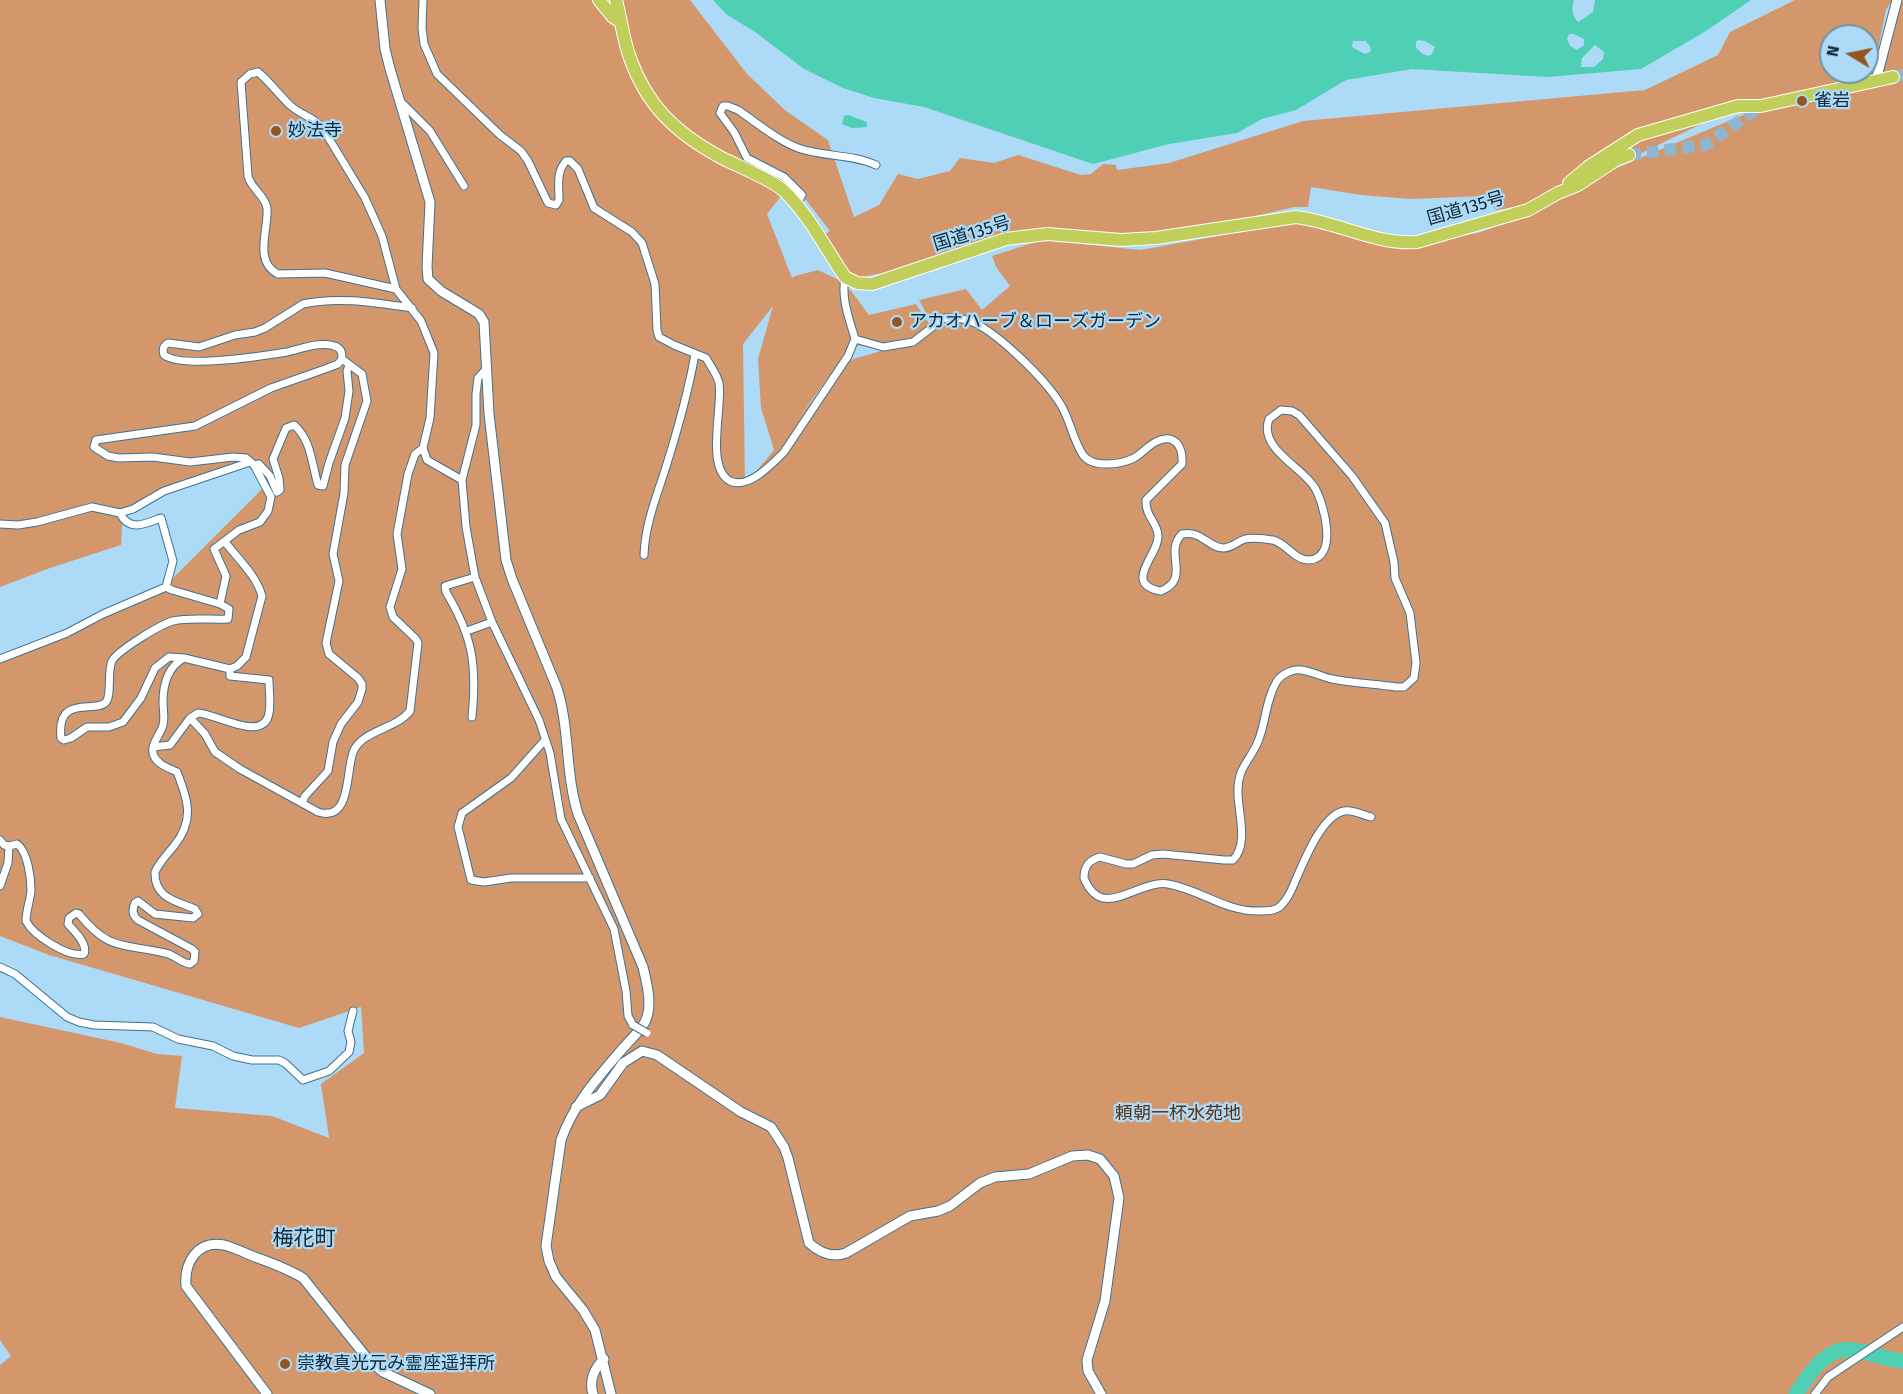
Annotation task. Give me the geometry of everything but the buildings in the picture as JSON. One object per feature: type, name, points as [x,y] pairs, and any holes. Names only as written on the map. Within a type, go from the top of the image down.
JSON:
[{"type":"highway","points":[[599,0],[613,17],[621,22]]},
{"type":"highway","points":[[615,0],[630,58],[650,99],[665,119],[683,134],[718,156],[782,189],[796,205],[846,277]]},
{"type":"highway","name":"国道135号","points":[[1879,79],[1893,77]]},
{"type":"highway","name":"国道135号","points":[[1558,193],[1588,167],[1638,135],[1738,106],[1761,106],[1858,84]]},
{"type":"highway","name":"国道135号","points":[[846,277],[857,283],[872,284],[1006,239],[1047,234],[1121,240],[1156,238],[1296,217],[1311,219],[1380,240],[1401,243],[1417,242],[1528,210],[1578,185],[1616,160],[1629,155]]},
{"type":"street","points":[[380,0],[385,49],[430,202],[428,279],[441,291],[480,314],[484,322],[489,414],[506,560],[562,703],[571,792],[578,814],[643,967],[648,988],[649,1005],[645,1022],[585,1094],[576,1107],[561,1140],[546,1246],[556,1277],[595,1330],[611,1394]]},
{"type":"street","points":[[423,0],[424,44],[437,74],[500,135],[521,151],[548,203],[556,205],[559,200],[560,167],[566,161],[574,164],[594,208],[632,232],[642,243],[655,284],[659,337],[706,358],[719,381],[717,448],[722,474],[727,479],[736,483],[745,483],[784,452],[848,356],[855,339],[843,300],[846,277]]},
{"type":"street","points":[[1879,69],[1897,0]]},
{"type":"street","points":[[396,289],[325,273],[278,274],[269,266],[263,242],[267,218],[266,203],[249,182],[248,176],[241,82],[250,74],[258,72],[292,108],[315,120],[365,198],[382,236],[396,289],[421,321],[434,353],[430,418],[423,448],[427,460],[462,480]]},
{"type":"street","points":[[398,99],[430,131],[464,186]]},
{"type":"street","points":[[796,205],[802,195],[784,177],[747,158],[734,132],[720,113],[723,106],[728,105],[738,110],[798,148],[876,165]]},
{"type":"street","points":[[302,803],[305,796],[328,771],[333,742],[341,724],[358,702],[362,689],[358,678],[329,654],[326,643],[339,581],[333,554],[344,493],[345,465],[367,401],[362,374],[342,359],[338,348],[323,344],[283,352],[188,362],[164,355],[164,345],[168,343],[199,347],[255,332],[310,302],[386,304],[412,308]]},
{"type":"street","points":[[855,339],[889,347],[913,342],[944,318],[969,320],[1020,357],[1047,387],[1060,403],[1087,460],[1099,464],[1124,461],[1132,459],[1160,440],[1174,441],[1180,446],[1183,455],[1182,464],[1146,500],[1145,509],[1158,532],[1158,538],[1142,571],[1143,580],[1147,585],[1161,591],[1169,587],[1176,579],[1174,551],[1177,539],[1182,534],[1200,535],[1221,548],[1228,548],[1249,538],[1275,541],[1300,559],[1307,560],[1324,552],[1327,543],[1326,524],[1316,489],[1308,479],[1283,458],[1268,437],[1266,430],[1269,419],[1281,410],[1292,411],[1299,415],[1352,476],[1385,523],[1394,562],[1395,578],[1410,613],[1416,663],[1414,678],[1404,687],[1396,687],[1332,679],[1302,670],[1284,674],[1277,681],[1265,712],[1259,741],[1240,772],[1238,795],[1242,815],[1240,849],[1233,860],[1163,854],[1152,855],[1133,864],[1126,864],[1100,857],[1094,859],[1086,867],[1084,878],[1095,894],[1107,899],[1121,898],[1143,887],[1162,884],[1180,887],[1242,911],[1272,911],[1283,903],[1290,893],[1326,822],[1341,811],[1349,811],[1371,818]]},
{"type":"street","points":[[644,555],[647,526],[688,395],[695,354]]},
{"type":"street","points":[[220,604],[226,576],[214,549],[239,530],[260,522],[268,511],[271,496],[252,464],[246,458],[190,462],[153,457],[119,458],[99,452],[93,444],[96,440],[195,426],[271,388],[326,369],[338,364],[342,359]]},
{"type":"street","points":[[0,524],[18,525],[37,522],[92,507],[120,513],[133,509],[164,491],[252,464],[259,464],[270,476],[277,492],[280,490],[279,478],[273,459],[286,428],[294,425],[307,444],[318,485],[321,486],[325,484],[329,463],[345,418],[349,391],[346,371],[349,365]]},
{"type":"street","points":[[487,368],[478,378],[476,424],[462,480],[466,527],[474,577],[492,622],[539,720],[550,753],[561,819],[614,929],[626,991],[628,1017],[633,1025],[647,1033]]},
{"type":"street","points":[[190,718],[205,734],[215,752],[325,814],[339,808],[345,796],[349,764],[357,745],[367,737],[404,719],[410,711],[418,643],[393,617],[390,607],[402,569],[397,534],[408,474],[415,454],[423,448]]},
{"type":"street","points":[[120,513],[123,519],[131,525],[142,525],[161,518],[173,561],[166,587]]},
{"type":"street","points":[[166,587],[220,604],[229,609],[228,619],[174,621],[118,652],[109,670],[108,699],[99,706],[82,705],[71,710],[63,720],[61,738],[63,740],[71,738],[87,727],[109,727],[123,722],[141,698],[155,668],[169,657],[184,658],[230,669],[242,662],[246,657],[262,598],[260,588],[225,542]]},
{"type":"street","points":[[472,717],[475,687],[467,631],[445,586],[474,577]]},
{"type":"street","points":[[0,659],[68,633],[103,614],[166,587]]},
{"type":"street","points":[[467,631],[492,622]]},
{"type":"street","points":[[0,840],[4,845],[17,844],[24,852],[31,891],[26,921],[32,930],[57,948],[76,955],[84,954],[85,945],[68,924],[69,918],[76,913],[105,940],[138,950],[171,955],[183,963],[190,964],[195,957],[192,949],[138,920],[133,914],[134,906],[138,901],[155,914],[193,918],[198,914],[195,909],[163,896],[156,885],[155,873],[180,838],[187,820],[189,806],[177,772],[158,762],[153,753],[153,747],[163,726],[164,691],[169,672],[175,663],[184,658]]},
{"type":"street","points":[[153,747],[170,745],[194,714],[203,713],[247,728],[264,724],[269,714],[269,680],[230,676],[230,669]]},
{"type":"street","points":[[545,740],[511,778],[462,813],[458,828],[471,880],[484,882],[511,878],[590,878]]},
{"type":"street","points":[[0,886],[8,863],[9,846]]},
{"type":"street","points":[[0,967],[15,974],[68,1017],[80,1022],[93,1025],[153,1027],[178,1039],[213,1046],[233,1056],[252,1060],[279,1060],[303,1080],[310,1080],[329,1071],[349,1052],[351,1042],[348,1031],[353,1011]]},
{"type":"street","points":[[576,1107],[600,1095],[622,1063],[642,1051],[657,1055],[741,1112],[771,1127],[788,1158],[809,1243],[816,1249],[837,1256],[910,1216],[938,1211],[950,1206],[980,1183],[995,1177],[1029,1174],[1072,1156],[1088,1155],[1100,1159],[1114,1176],[1119,1198],[1106,1301],[1087,1360],[1092,1381],[1101,1394]]},
{"type":"street","points":[[267,1394],[186,1286],[187,1266],[192,1256],[199,1250],[211,1245],[224,1245],[290,1270],[303,1278],[367,1358],[383,1372],[430,1394]]},
{"type":"street","points":[[1815,1394],[1828,1377],[1903,1327]]},
{"type":"street","points":[[593,1394],[591,1390],[595,1368],[603,1359]]},
{"type":"green space","name":"頼朝一杯水苑地","points":[[0,0],[690,0],[747,74],[786,111],[828,140],[854,217],[879,205],[898,174],[918,179],[950,171],[960,158],[994,163],[1018,155],[1081,175],[1091,174],[1103,164],[1116,165],[1117,170],[1169,163],[1303,121],[1645,90],[1718,55],[1730,32],[1795,0],[1892,0],[1886,10],[1879,44],[1879,24],[1819,24],[1819,84],[1831,84],[1738,106],[1576,185],[1750,112],[1860,84],[1879,84],[1900,0],[1903,0],[1903,1394],[0,1394],[0,1365],[11,1356],[0,1340],[0,1017],[121,1043],[157,1054],[182,1056],[175,1108],[272,1116],[329,1138],[321,1084],[364,1053],[361,1007],[299,1028],[49,955],[0,936],[0,658],[159,592],[262,489],[261,480],[245,463],[123,510],[121,545],[0,587]],"holes":[[[792,182],[830,231],[822,236],[839,280],[818,270],[792,278],[767,214]],[[1311,187],[1361,195],[1411,199],[1484,196],[1496,210],[1539,204],[1537,211],[1478,233],[1400,246],[1311,219],[1141,250],[1042,240],[992,256],[996,267],[1010,286],[982,310],[966,289],[919,300],[932,324],[930,325],[916,304],[869,315],[852,292],[840,281],[893,271],[1006,239],[1175,235],[1294,207],[1308,207]],[[773,306],[758,359],[761,408],[774,450],[745,485],[743,344]],[[912,342],[843,362],[797,420],[852,346]]]},
{"type":"shaded area","points":[[713,0],[1574,0],[1573,12],[1578,22],[1593,12],[1595,0],[1751,0],[1706,31],[1641,69],[1547,77],[1412,69],[1346,80],[1296,110],[1262,119],[1237,133],[1169,144],[1093,164],[924,107],[874,98],[843,88],[804,69],[755,32],[726,14]],"holes":[[[1569,34],[1574,34],[1584,39],[1584,45],[1577,50],[1570,46],[1567,39]],[[1353,41],[1366,41],[1371,48],[1370,52],[1365,54],[1352,47]],[[1425,41],[1435,47],[1432,54],[1429,56],[1423,54],[1416,48],[1416,42]],[[1595,45],[1604,52],[1603,59],[1594,67],[1581,67],[1582,58]]]},
{"type":"shaded area","points":[[848,115],[867,122],[867,127],[852,128],[842,124],[844,116]]},
{"type":"waterway","points":[[1796,1394],[1819,1363],[1826,1357],[1843,1350],[1865,1352],[1903,1361]]},
{"type":"tunnel","points":[[1893,77],[1903,75]]},
{"type":"tunnel","points":[[1629,155],[1705,145],[1761,106]]},
{"type":"place","name":"雀岩","points":[[1802,101]]},
{"type":"place","name":"妙法寺","points":[[276,131]]},
{"type":"place","name":"アカオハーブ＆ローズガーデン","points":[[897,322]]},
{"type":"place","name":"崇教真光元み霊座遥拝所","points":[[285,1364]]},
{"type":"district","name":"梅花町","points":[[304,1239]]}]
